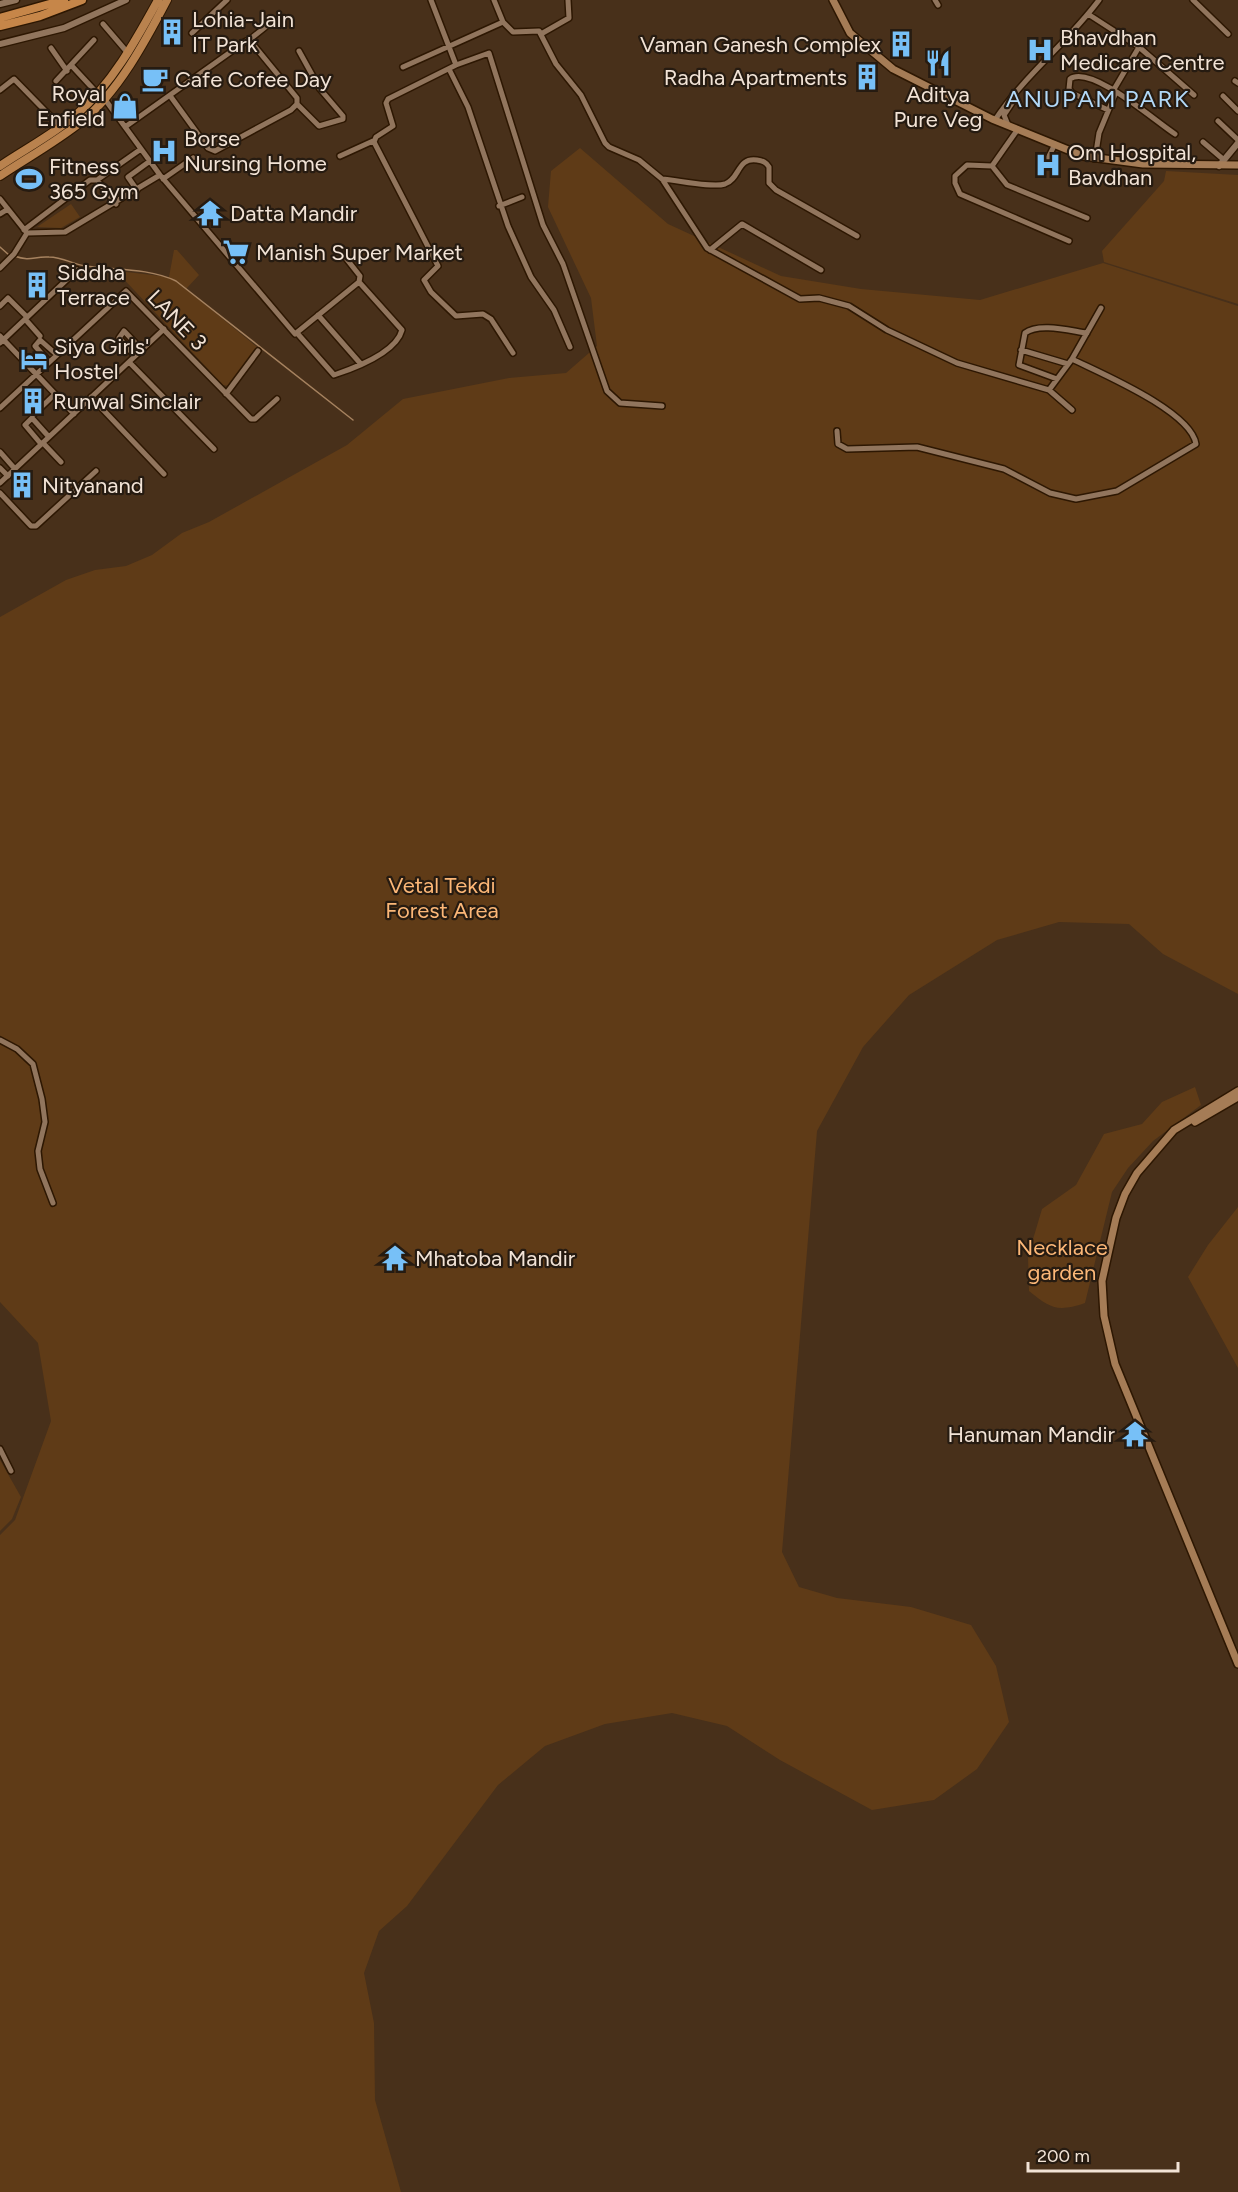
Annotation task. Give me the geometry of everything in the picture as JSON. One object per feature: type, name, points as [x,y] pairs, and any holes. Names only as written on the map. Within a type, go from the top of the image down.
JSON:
[{"type":"highway","points":[[0,18],[63,0]]},
{"type":"highway","points":[[0,26],[40,16],[82,0]]},
{"type":"main road","points":[[0,166],[101,96],[158,0]]},
{"type":"main road","points":[[0,176],[82,121],[143,45],[167,0]]},
{"type":"main road","points":[[833,0],[850,33],[892,69],[995,120],[1095,159],[1143,165],[1238,165]]},
{"type":"main road","points":[[1172,1135],[1174,1130],[1238,1091]]},
{"type":"main road","points":[[1238,1097],[1172,1135],[1137,1173],[1116,1218],[1103,1268],[1104,1316],[1115,1364],[1238,1664]]},
{"type":"street","points":[[0,4],[16,0]]},
{"type":"street","points":[[0,44],[64,28],[126,0]]},
{"type":"street","points":[[192,33],[227,0]]},
{"type":"street","points":[[431,0],[456,65]]},
{"type":"street","points":[[494,0],[503,22],[513,32],[537,29],[556,64],[580,95],[605,143],[639,160],[662,178],[700,240],[710,250],[800,299],[819,298],[849,306],[887,330],[957,363],[1049,390],[1072,410]]},
{"type":"street","points":[[541,34],[569,18],[568,0]]},
{"type":"street","points":[[995,120],[1010,98],[1099,0]]},
{"type":"street","points":[[1193,0],[1227,34]]},
{"type":"street","points":[[1088,14],[1139,47],[1194,95]]},
{"type":"street","points":[[403,67],[503,22]]},
{"type":"street","points":[[104,24],[127,52]]},
{"type":"street","points":[[125,127],[171,97],[268,24]]},
{"type":"street","points":[[56,81],[70,69],[94,40]]},
{"type":"street","points":[[248,41],[297,98],[297,104],[319,126],[339,123],[344,117],[320,89],[299,51]]},
{"type":"street","points":[[1095,159],[1099,133],[1114,91],[1139,47]]},
{"type":"street","points":[[51,48],[70,69],[101,96],[162,177],[334,375],[391,348],[402,330],[360,282],[360,276],[345,257]]},
{"type":"street","points":[[340,156],[374,141],[393,126],[386,103],[388,99],[456,65],[489,53],[543,225],[563,264],[607,392],[620,403],[662,406]]},
{"type":"street","points":[[449,69],[468,107],[499,206],[531,277],[554,310],[570,347]]},
{"type":"street","points":[[1108,110],[1072,93],[1068,84],[1074,76],[1084,77],[1114,91],[1175,134]]},
{"type":"street","points":[[0,90],[14,79],[60,126]]},
{"type":"street","points":[[1008,125],[1004,115],[1014,100],[1014,95]]},
{"type":"street","points":[[1223,96],[1238,111]]},
{"type":"street","points":[[171,97],[208,148],[215,151],[291,110],[297,104]]},
{"type":"street","points":[[1218,121],[1238,141],[1219,166]]},
{"type":"street","points":[[992,166],[1018,129]]},
{"type":"street","points":[[374,141],[438,266],[424,280],[431,292],[456,316],[483,314],[491,319],[513,353]]},
{"type":"street","points":[[1203,142],[1224,160]]},
{"type":"street","points":[[1042,170],[1055,144]]},
{"type":"street","points":[[0,268],[17,249],[25,231],[90,180],[98,180],[141,149]]},
{"type":"street","points":[[25,231],[65,232],[193,158]]},
{"type":"street","points":[[662,178],[724,184],[748,160],[766,162],[770,167],[769,183],[776,190],[857,236]]},
{"type":"street","points":[[137,190],[128,177],[150,161]]},
{"type":"street","points":[[1069,241],[960,194],[955,183],[959,170],[975,164],[992,166],[1007,185],[1087,218]]},
{"type":"street","points":[[98,180],[116,204]]},
{"type":"street","points":[[499,206],[522,197]]},
{"type":"street","points":[[0,199],[25,231]]},
{"type":"street","points":[[0,214],[8,209]]},
{"type":"street","points":[[710,250],[742,224],[821,270]]},
{"type":"street","points":[[74,414],[1,340],[77,270]]},
{"type":"street","points":[[296,334],[360,282]]},
{"type":"street","name":"LANE 3","points":[[0,408],[126,291],[253,420],[277,399]]},
{"type":"street","points":[[0,306],[8,298],[40,336]]},
{"type":"street","points":[[1049,390],[1070,361],[1101,308]]},
{"type":"street","points":[[318,315],[360,363]]},
{"type":"street","points":[[0,483],[129,362],[140,348],[164,329]]},
{"type":"street","points":[[1057,379],[1021,367],[1018,362],[1025,333],[1029,330],[1057,329],[1087,333]]},
{"type":"street","points":[[134,354],[118,338],[124,331],[140,348]]},
{"type":"street","points":[[48,361],[35,346],[40,340],[56,354]]},
{"type":"street","points":[[837,431],[838,444],[847,449],[887,449],[904,446],[928,450],[1004,469],[1050,493],[1076,499],[1117,491],[1196,444],[1194,436],[1182,424],[1144,393],[1070,361],[1021,350]]},
{"type":"street","points":[[226,394],[258,351]]},
{"type":"street","points":[[129,362],[214,449]]},
{"type":"street","points":[[34,414],[55,394]]},
{"type":"street","points":[[92,397],[164,474]]},
{"type":"street","points":[[49,437],[32,418],[25,425],[61,462]]},
{"type":"street","points":[[0,452],[15,469]]},
{"type":"street","points":[[0,468],[8,476]]},
{"type":"street","points":[[0,493],[34,526],[96,471]]},
{"type":"street","points":[[0,1040],[17,1049],[33,1064],[45,1122],[38,1151],[40,1169],[53,1203]]},
{"type":"street","points":[[0,1449],[11,1471]]},
{"type":"green space","name":"Vetal Tekdi Forest Area","points":[[580,148],[668,224],[781,276],[861,289],[980,300],[1103,263],[1238,306],[1238,994],[1163,954],[1129,924],[1059,922],[997,940],[909,995],[863,1047],[817,1131],[782,1552],[799,1587],[837,1598],[911,1607],[971,1625],[996,1666],[1009,1722],[977,1769],[934,1800],[872,1810],[780,1760],[727,1726],[672,1713],[605,1724],[545,1746],[498,1785],[407,1906],[379,1931],[364,1973],[374,2023],[375,2100],[401,2192],[0,2192],[0,1535],[15,1520],[51,1421],[38,1343],[0,1302],[0,617],[66,580],[95,570],[126,566],[152,555],[182,533],[209,522],[347,445],[403,399],[509,378],[566,373],[597,346],[591,298],[548,207],[551,171]]},
{"type":"green space","points":[[1166,171],[1238,175],[1238,304],[1104,262],[1102,251],[1164,181]]},
{"type":"green space","points":[[71,204],[80,217],[61,228],[37,227]]},
{"type":"green space","points":[[174,250],[177,250],[199,275],[186,289],[257,347],[229,386],[223,385],[118,273],[118,271],[169,277]]},
{"type":"green space","name":"Necklace garden","points":[[1195,1087],[1201,1105],[1153,1141],[1128,1168],[1112,1192],[1085,1303],[1055,1307],[1029,1291],[1028,1256],[1042,1209],[1076,1185],[1104,1134],[1142,1124],[1162,1102]]},
{"type":"green space","points":[[1238,1207],[1238,1368],[1188,1277],[1208,1245]]},
{"type":"green space","points":[[0,1460],[21,1497],[12,1519],[0,1531]]},
{"type":"waterway","points":[[0,247],[9,255]]},
{"type":"waterway","points":[[14,256],[29,259],[54,257],[85,266],[132,270],[176,281],[353,420]]},
{"type":"place","name":"Lohia-Jain IT Park","points":[[172,32]]},
{"type":"place","name":"Vaman Ganesh Complex","points":[[901,44]]},
{"type":"place","name":"Bhavdhan Medicare Centre","points":[[1040,50]]},
{"type":"place","name":"Aditya Pure Veg","points":[[938,63]]},
{"type":"place","name":"Radha Apartments","points":[[867,77]]},
{"type":"place","name":"Cafe Cofee Day","points":[[155,79]]},
{"type":"place","name":"Royal Enfield","points":[[125,106]]},
{"type":"place","name":"Borse Nursing Home","points":[[164,151]]},
{"type":"place","name":"Om Hospital, Bavdhan","points":[[1048,165]]},
{"type":"place","name":"Fitness 365 Gym","points":[[29,179]]},
{"type":"place","name":"Datta Mandir","points":[[210,213]]},
{"type":"place","name":"Manish Super Market","points":[[236,252]]},
{"type":"place","name":"Siddha Terrace","points":[[37,285]]},
{"type":"place","name":"Siya Girls' Hostel","points":[[34,359]]},
{"type":"place","name":"Runwal Sinclair","points":[[33,401]]},
{"type":"place","name":"Nityanand","points":[[22,485]]},
{"type":"place","name":"Mhatoba Mandir","points":[[395,1258]]},
{"type":"place","name":"Hanuman Mandir","points":[[1135,1434]]},
{"type":"district","name":"ANUPAM PARK","points":[[1098,98]]}]
